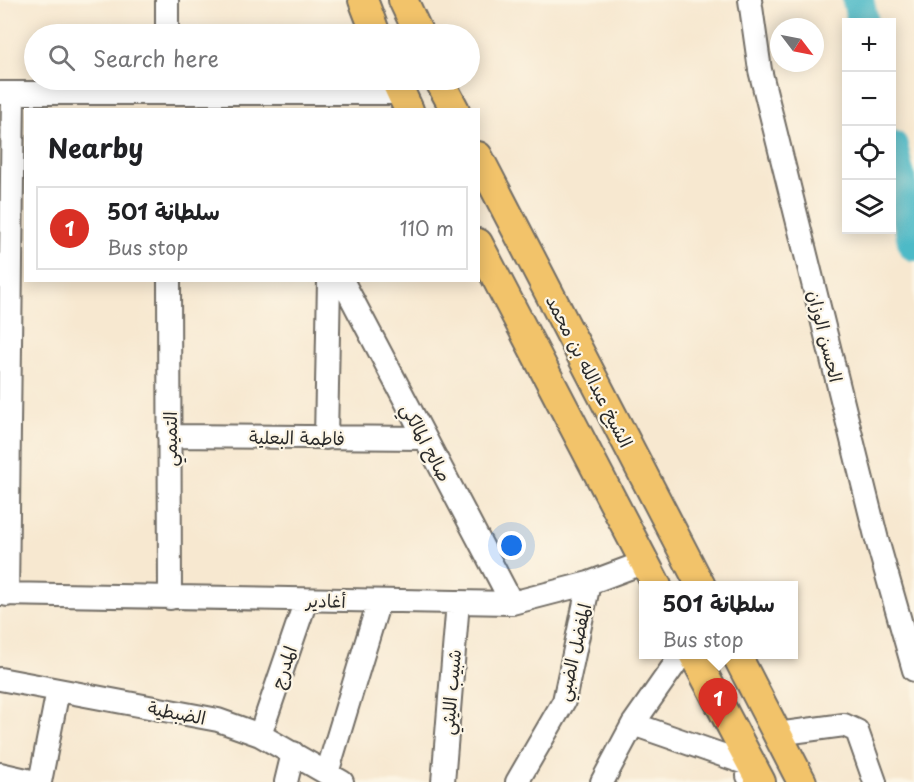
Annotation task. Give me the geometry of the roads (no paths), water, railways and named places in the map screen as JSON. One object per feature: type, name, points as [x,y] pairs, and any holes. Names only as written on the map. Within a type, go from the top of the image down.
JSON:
[{"type":"main road","points":[[363,0],[372,24]]},
{"type":"main road","points":[[403,0],[414,24]]},
{"type":"main road","points":[[444,90],[454,108]]},
{"type":"main road","name":"الشيخ عبدالله بن محمد","points":[[480,160],[699,581]]},
{"type":"main road","points":[[480,247],[651,574]]},
{"type":"main road","points":[[695,659],[753,776]]},
{"type":"main road","points":[[739,659],[802,782]]},
{"type":"street","points":[[167,0],[167,24]]},
{"type":"street","name":"الحسن الوزان","points":[[750,0],[760,70],[877,540],[914,670]]},
{"type":"street","points":[[3,595],[6,93],[168,94],[248,101],[401,94]]},
{"type":"street","name":"التميمي","points":[[169,282],[170,598]]},
{"type":"street","points":[[326,438],[329,282]]},
{"type":"street","name":"صالح المالكي","points":[[343,282],[512,603]]},
{"type":"street","name":"فاطمة البعلية","points":[[170,436],[425,438]]},
{"type":"street","name":"أغادير","points":[[3,595],[512,603],[590,583],[651,574]]},
{"type":"street","name":"المفضل الضبي","points":[[517,782],[564,701],[590,583]]},
{"type":"street","name":"المدرج","points":[[261,735],[306,600]]},
{"type":"street","points":[[334,778],[379,601]]},
{"type":"street","name":"شبيب الليثي","points":[[442,782],[458,602]]},
{"type":"street","points":[[602,782],[633,724],[678,659]]},
{"type":"street","name":"الضبطية","points":[[0,679],[218,720],[261,735],[334,778]]},
{"type":"street","points":[[40,782],[58,690]]},
{"type":"street","points":[[633,724],[753,776]]},
{"type":"street","points":[[777,734],[844,725],[851,727],[857,731],[875,782]]},
{"type":"street","points":[[286,782],[293,753]]},
{"type":"street","points":[[0,774],[35,782]]},
{"type":"waterway","points":[[858,0],[862,18]]},
{"type":"waterway","points":[[896,164],[914,245]]},
{"type":"place","name":"سلطانة 501","points":[[718,728]]}]
